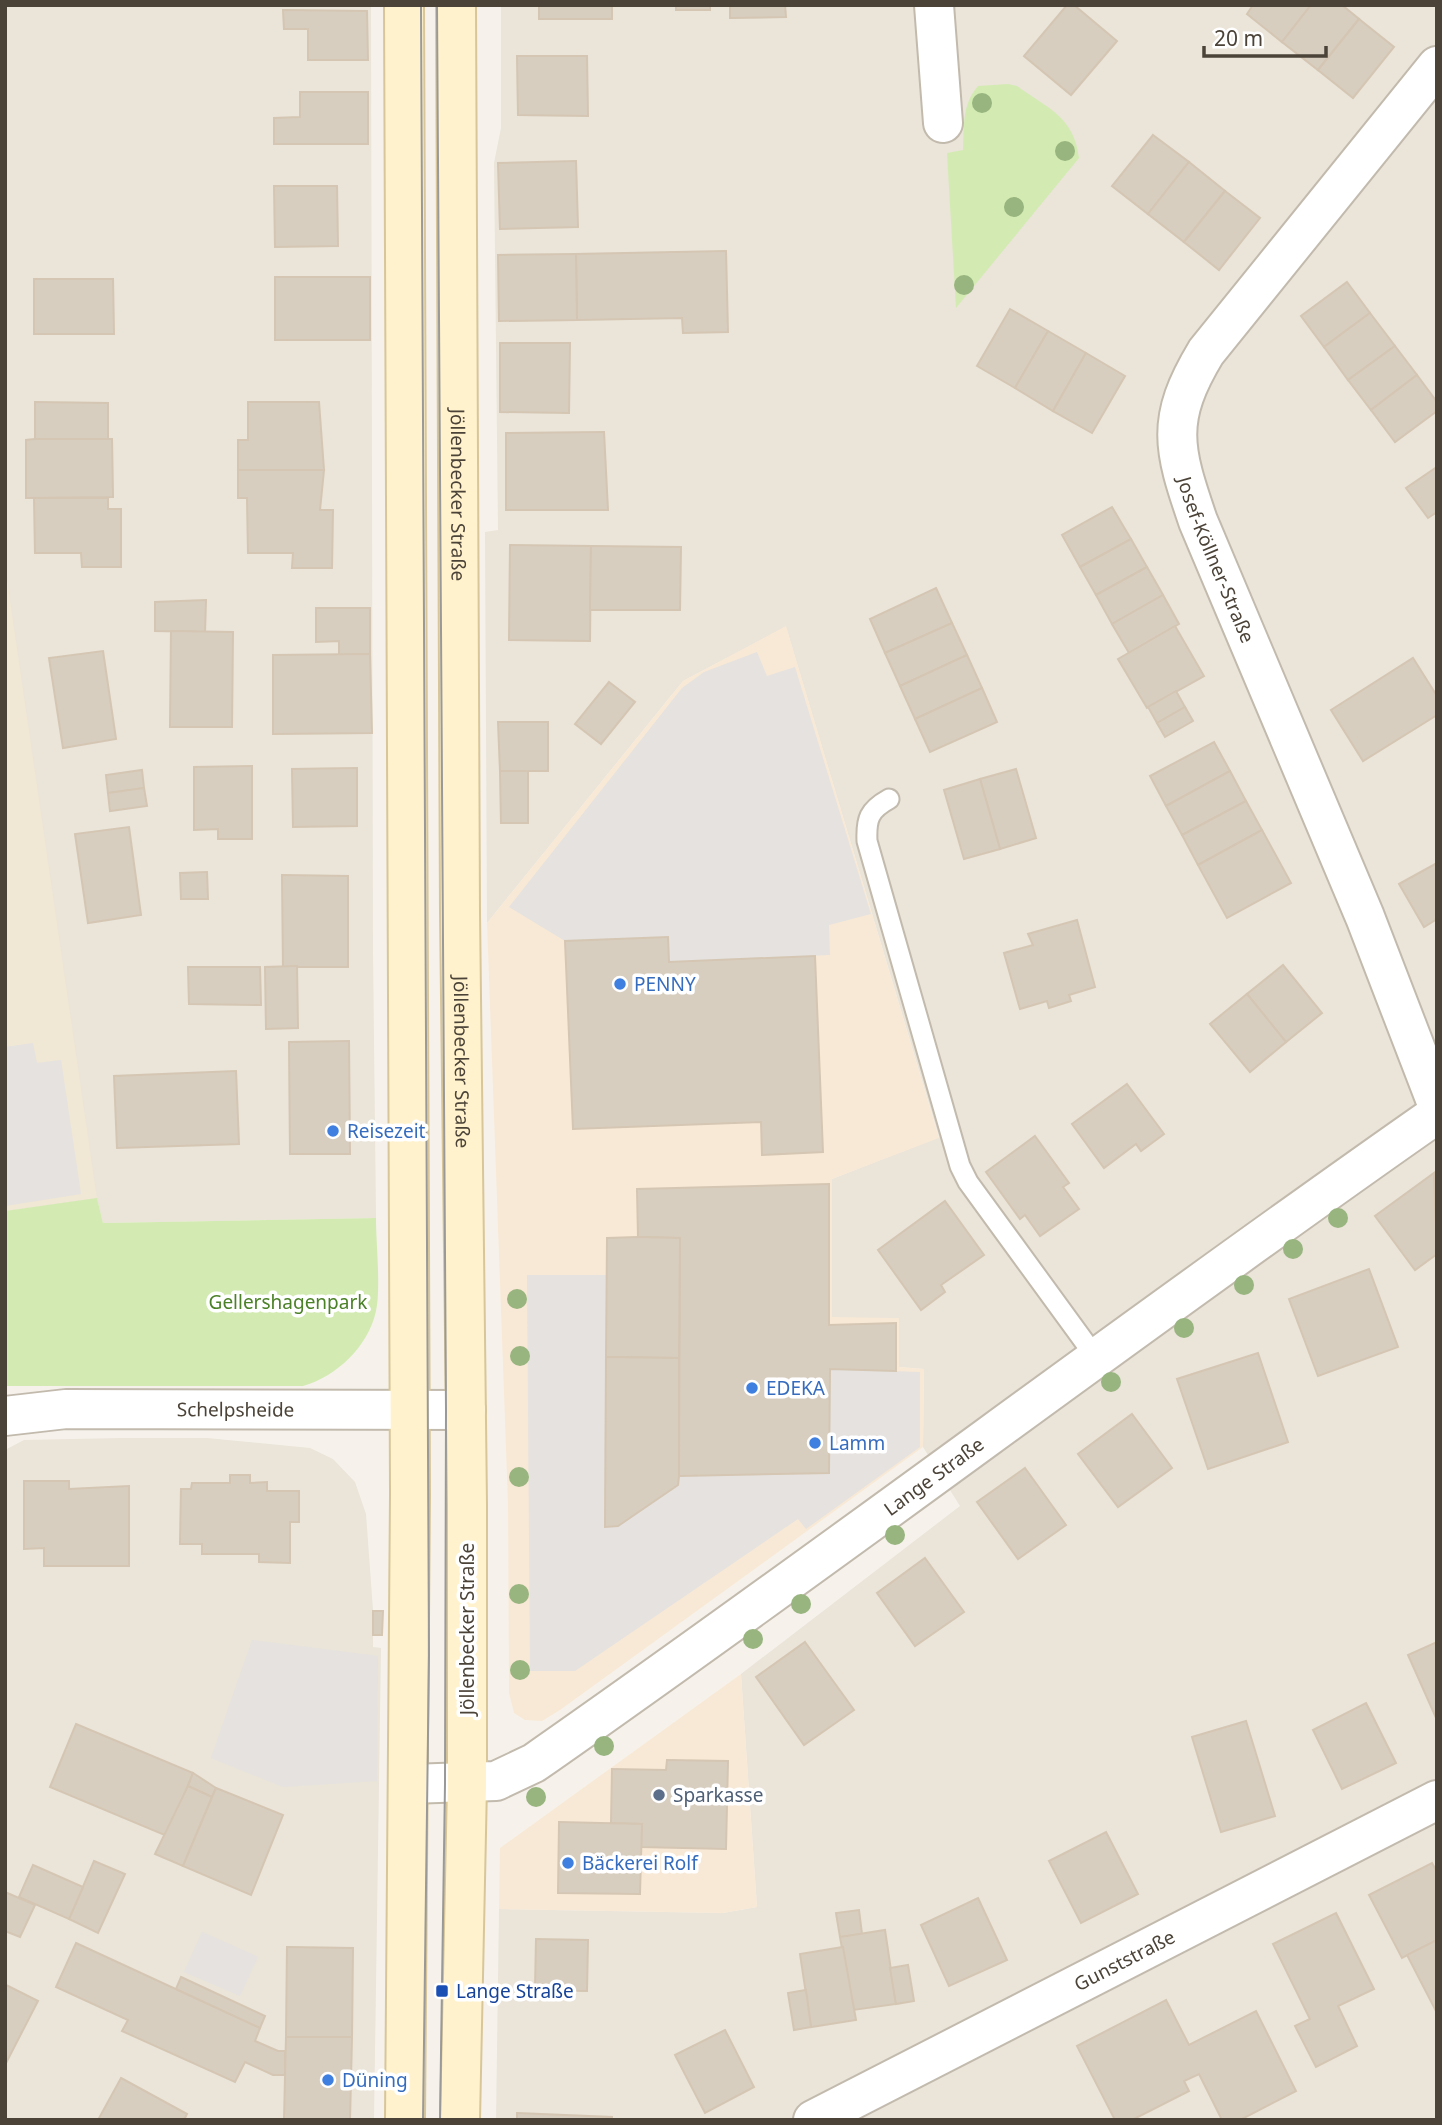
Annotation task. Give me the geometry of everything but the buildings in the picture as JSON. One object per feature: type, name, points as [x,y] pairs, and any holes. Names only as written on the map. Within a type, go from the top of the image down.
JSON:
[{"type":"main road","points":[[404,5],[409,676],[410,1784],[405,2120]]},
{"type":"main road","name":"Jöllenbecker Straße","points":[[456,5],[467,1784],[460,2120]]},
{"type":"street","points":[[934,5],[943,123]]},
{"type":"street","name":"Josef-Köllner-Straße","points":[[1437,66],[1206,352],[1180,402],[1176,433],[1187,488],[1198,521],[1365,917],[1437,1104]]},
{"type":"street","name":"Lange Straße","points":[[410,1784],[496,1781],[534,1763],[1097,1359],[1247,1246],[1437,1114]]},
{"type":"street","name":"Schelpsheide","points":[[5,1416],[66,1409],[466,1410]]},
{"type":"street","name":"Gunststraße","points":[[818,2119],[1437,1800]]},
{"type":"lane","points":[[889,799],[874,808],[866,822],[867,841],[960,1166],[968,1182],[1097,1359]]},
{"type":"shaded area","points":[[5,5],[371,5],[376,1218],[103,1223],[97,1199],[5,1211]]},
{"type":"shaded area","points":[[501,5],[1437,5],[1437,2120],[496,2120],[499,1909],[723,1913],[757,1907],[741,1674],[960,1506],[923,1447],[924,1369],[899,1367],[832,1317],[832,1179],[939,1137],[786,627],[683,681],[487,923],[485,532],[498,530],[494,163],[501,128]]},
{"type":"shaded area","points":[[5,565],[97,1198],[5,1211]]},
{"type":"shaded area","points":[[786,626],[939,1138],[832,1179],[832,1317],[899,1318],[899,1367],[924,1369],[923,1447],[560,1710],[542,1721],[525,1720],[514,1713],[509,1693],[508,1504],[487,923],[683,681]]},
{"type":"shaded area","points":[[757,652],[767,676],[795,667],[871,914],[829,925],[830,955],[669,962],[668,937],[565,941],[509,907],[682,688],[704,672]]},
{"type":"shaded area","points":[[33,1043],[37,1063],[61,1060],[81,1194],[5,1206],[5,1047]]},
{"type":"shaded area","points":[[527,1275],[606,1275],[605,1527],[618,1526],[678,1485],[679,1476],[828,1473],[830,1369],[920,1372],[920,1447],[806,1529],[798,1519],[575,1671],[530,1671]]},
{"type":"shaded area","points":[[207,1438],[310,1448],[333,1459],[355,1482],[366,1514],[373,1647],[381,1648],[374,2120],[5,2120],[5,1450],[24,1440]]},
{"type":"shaded area","points":[[252,1640],[378,1656],[377,1781],[283,1787],[211,1758]]},
{"type":"shaded area","points":[[741,1674],[757,1907],[723,1913],[499,1909],[500,1848]]},
{"type":"shaded area","points":[[202,1932],[258,1957],[240,1996],[184,1972]]},
{"type":"green space","points":[[978,86],[1017,86],[1066,123],[1072,133],[1079,158],[956,308],[947,153],[963,150],[966,108]]},
{"type":"green space","name":"Gellershagenpark","points":[[97,1198],[103,1223],[376,1218],[378,1278],[376,1311],[372,1324],[358,1348],[339,1367],[303,1386],[5,1386],[5,1211]]},
{"type":"tram line","points":[[421,5],[429,1656],[423,2120]]},
{"type":"tram line","points":[[437,5],[446,1410],[445,1784],[440,2120]]},
{"type":"place","name":"PENNY","points":[[620,984]]},
{"type":"place","name":"Reisezeit","points":[[333,1131]]},
{"type":"place","name":"EDEKA","points":[[752,1388]]},
{"type":"place","name":"Lamm","points":[[815,1443]]},
{"type":"place","name":"Sparkasse","points":[[659,1795]]},
{"type":"place","name":"Bäckerei Rolf","points":[[568,1863]]},
{"type":"place","name":"Lange Straße","points":[[442,1991]]},
{"type":"place","name":"Düning","points":[[328,2080]]}]
